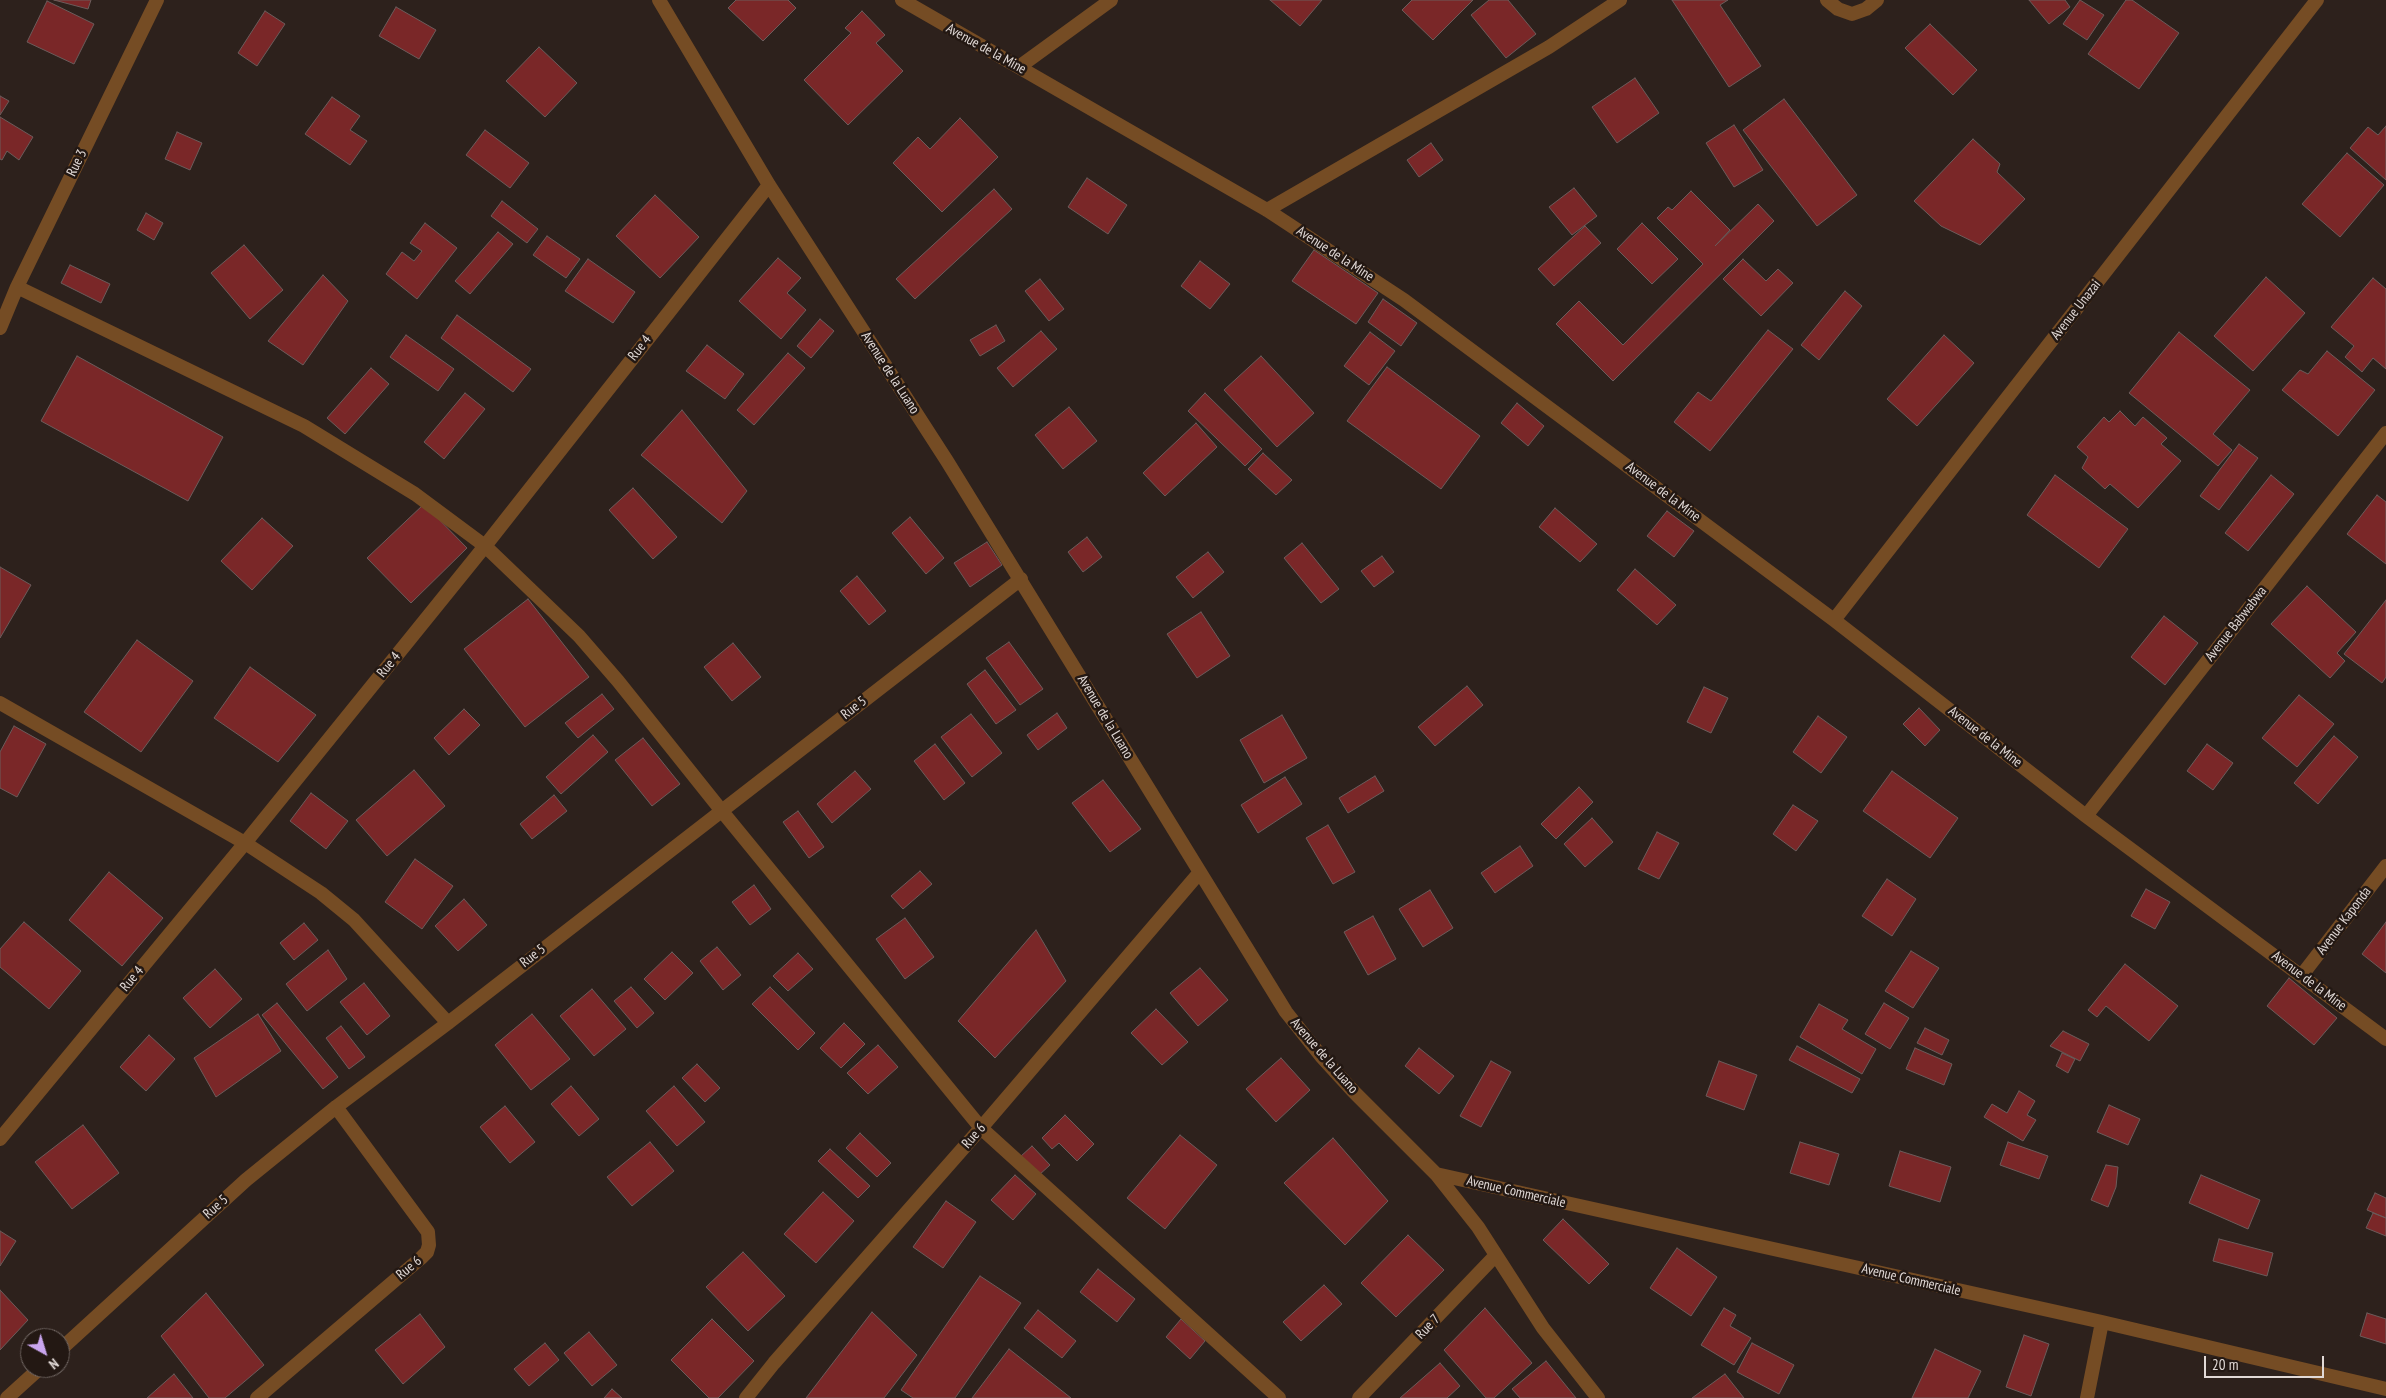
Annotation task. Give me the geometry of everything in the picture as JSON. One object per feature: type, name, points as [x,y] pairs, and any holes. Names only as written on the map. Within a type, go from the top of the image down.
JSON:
[{"type":"street","name":"Rue 3","points":[[0,328],[17,287],[157,0]]},
{"type":"street","name":"Avenue de la Luano","points":[[659,0],[768,185],[1021,580],[1244,946],[1292,1019],[1353,1091],[1436,1174],[1478,1228],[1543,1328],[1598,1398]]},
{"type":"street","name":"Avenue de la Mine","points":[[902,0],[1267,210],[1404,300],[1834,620],[2086,816],[2386,1039]]},
{"type":"street","points":[[1019,67],[1111,0]]},
{"type":"street","points":[[1267,210],[1549,47],[1620,0]]},
{"type":"street","points":[[1827,0],[1838,9],[1852,14],[1866,8],[1877,0]]},
{"type":"street","name":"Avenue Unazai","points":[[1834,620],[2317,0]]},
{"type":"street","name":"Rue 4","points":[[0,1139],[245,843],[485,546],[768,185]]},
{"type":"street","points":[[17,287],[304,426],[415,494],[485,546],[579,636],[618,681],[981,1128],[1279,1398]]},
{"type":"street","name":"Avenue Babwabwa","points":[[2086,816],[2386,433]]},
{"type":"street","name":"Rue 5","points":[[70,1341],[246,1180],[336,1107],[448,1023],[721,810],[1021,580]]},
{"type":"street","points":[[0,703],[245,843],[321,893],[354,920],[448,1023]]},
{"type":"street","name":"Avenue Kaponda","points":[[2302,976],[2386,866]]},
{"type":"street","name":"Rue 6","points":[[746,1398],[774,1363],[981,1128],[1200,872]]},
{"type":"street","name":"Rue 6","points":[[257,1398],[421,1258],[427,1252],[430,1245],[428,1232],[336,1107]]},
{"type":"street","name":"Avenue Commerciale","points":[[1436,1174],[2102,1322],[2386,1389]]},
{"type":"street","name":"Rue 7","points":[[1359,1398],[1496,1255]]},
{"type":"street","points":[[2087,1398],[2102,1322]]},
{"type":"street","points":[[7,1398],[29,1378]]},
{"type":"building","points":[[54,0],[91,0],[88,9]]},
{"type":"building","points":[[736,0],[788,0],[796,8],[763,41],[728,8]]},
{"type":"building","points":[[1270,0],[1322,0],[1300,26]]},
{"type":"building","points":[[1412,0],[1473,0],[1433,40],[1402,10]]},
{"type":"building","points":[[1489,0],[1508,0],[1536,34],[1506,58],[1471,15]]},
{"type":"building","points":[[1672,0],[1728,0],[1720,5],[1761,66],[1729,87]]},
{"type":"building","points":[[2029,0],[2065,0],[2070,7],[2049,24]]},
{"type":"building","points":[[2080,0],[2104,15],[2087,40],[2063,24]]},
{"type":"building","points":[[2126,0],[2132,0],[2179,33],[2139,89],[2088,54]]},
{"type":"building","points":[[47,1],[94,24],[74,64],[27,42]]},
{"type":"building","points":[[396,7],[436,30],[419,59],[379,36]]},
{"type":"building","points":[[265,11],[285,24],[257,66],[238,53]]},
{"type":"building","points":[[862,11],[885,35],[876,43],[903,71],[848,125],[804,80],[851,33],[845,28]]},
{"type":"building","points":[[1930,24],[1977,70],[1953,95],[1905,48]]},
{"type":"building","points":[[539,47],[577,83],[545,117],[506,81]]},
{"type":"building","points":[[1635,78],[1659,113],[1617,143],[1592,107]]},
{"type":"building","points":[[0,96],[9,101],[0,115]]},
{"type":"building","points":[[332,97],[360,116],[350,130],[367,141],[350,165],[305,134]]},
{"type":"building","points":[[1784,99],[1857,195],[1817,226],[1743,130]]},
{"type":"building","points":[[0,117],[33,137],[19,160],[7,151],[2,160],[0,159]]},
{"type":"building","points":[[960,118],[998,157],[942,212],[893,163],[918,137],[930,149]]},
{"type":"building","points":[[1734,125],[1763,170],[1734,187],[1706,143]]},
{"type":"building","points":[[2386,126],[2386,180],[2350,148],[2368,127],[2378,135]]},
{"type":"building","points":[[485,130],[529,163],[510,188],[466,155]]},
{"type":"building","points":[[177,132],[202,143],[190,170],[165,159]]},
{"type":"building","points":[[1973,139],[2000,164],[1997,172],[2025,199],[1980,245],[1941,226],[1914,201]]},
{"type":"building","points":[[1431,143],[1443,160],[1419,177],[1407,160]]},
{"type":"building","points":[[2347,153],[2384,185],[2340,237],[2302,204]]},
{"type":"building","points":[[1087,178],[1127,205],[1108,234],[1068,207]]},
{"type":"building","points":[[1574,188],[1597,216],[1572,235],[1549,207]]},
{"type":"building","points":[[994,189],[1012,209],[915,299],[896,279]]},
{"type":"building","points":[[1691,191],[1730,230],[1715,246],[1758,204],[1774,221],[1613,381],[1556,324],[1579,301],[1623,345],[1703,264],[1657,218],[1668,207],[1672,210]]},
{"type":"building","points":[[655,195],[699,237],[660,278],[616,236]]},
{"type":"building","points":[[502,201],[538,229],[527,243],[491,216]]},
{"type":"building","points":[[146,213],[163,223],[154,240],[137,230]]},
{"type":"building","points":[[425,223],[457,248],[417,299],[386,274],[402,252],[414,261],[422,251],[410,243]]},
{"type":"building","points":[[1642,223],[1678,259],[1652,284],[1617,249]]},
{"type":"building","points":[[1585,226],[1601,243],[1554,286],[1538,269]]},
{"type":"building","points":[[498,232],[513,244],[470,294],[455,281]]},
{"type":"building","points":[[547,236],[580,259],[566,278],[533,255]]},
{"type":"building","points":[[244,245],[283,290],[250,319],[211,273]]},
{"type":"building","points":[[1314,250],[1378,293],[1356,324],[1292,281]]},
{"type":"building","points":[[778,258],[801,278],[787,293],[806,310],[781,339],[739,301]]},
{"type":"building","points":[[588,259],[635,292],[613,323],[565,291]]},
{"type":"building","points":[[1743,259],[1766,281],[1778,269],[1793,283],[1761,316],[1723,279]]},
{"type":"building","points":[[1200,261],[1230,284],[1210,309],[1181,286]]},
{"type":"building","points":[[70,265],[110,284],[101,303],[61,283]]},
{"type":"building","points":[[323,275],[348,301],[303,365],[268,341]]},
{"type":"building","points":[[2266,277],[2305,313],[2253,371],[2214,336]]},
{"type":"building","points":[[2373,278],[2386,289],[2386,369],[2373,358],[2362,372],[2345,357],[2354,346],[2331,327]]},
{"type":"building","points":[[1040,279],[1064,309],[1049,321],[1025,291]]},
{"type":"building","points":[[1845,291],[1862,306],[1819,360],[1801,345]]},
{"type":"building","points":[[1383,299],[1417,323],[1401,346],[1368,322]]},
{"type":"building","points":[[457,315],[531,369],[513,392],[441,338]]},
{"type":"building","points":[[820,319],[834,331],[811,358],[797,346]]},
{"type":"building","points":[[996,325],[1005,341],[980,356],[970,340]]},
{"type":"building","points":[[1768,330],[1793,349],[1710,451],[1674,422],[1698,392],[1711,401]]},
{"type":"building","points":[[1041,331],[1057,349],[1013,387],[997,368]]},
{"type":"building","points":[[1370,332],[1395,351],[1369,385],[1344,366]]},
{"type":"building","points":[[2179,332],[2250,390],[2213,434],[2232,450],[2218,466],[2129,393]]},
{"type":"building","points":[[406,335],[454,369],[438,391],[390,357]]},
{"type":"building","points":[[1944,335],[1974,363],[1917,426],[1887,399]]},
{"type":"building","points":[[707,345],[744,374],[725,399],[686,371]]},
{"type":"building","points":[[2327,351],[2375,390],[2338,436],[2282,390],[2300,370],[2308,374]]},
{"type":"building","points":[[788,353],[805,368],[754,425],[737,410]]},
{"type":"building","points":[[77,356],[223,437],[188,501],[41,421]]},
{"type":"building","points":[[1261,356],[1314,413],[1277,447],[1224,390]]},
{"type":"building","points":[[1387,367],[1480,436],[1441,489],[1347,421]]},
{"type":"building","points":[[371,368],[389,384],[345,434],[327,418]]},
{"type":"building","points":[[465,393],[485,409],[444,459],[424,442]]},
{"type":"building","points":[[1205,393],[1262,449],[1245,466],[1188,411]]},
{"type":"building","points":[[1517,403],[1544,426],[1528,446],[1501,423]]},
{"type":"building","points":[[1069,407],[1097,441],[1063,469],[1035,435]]},
{"type":"building","points":[[682,410],[747,491],[722,523],[641,455]]},
{"type":"building","points":[[2120,411],[2135,426],[2143,417],[2167,438],[2161,444],[2181,461],[2138,508],[2110,484],[2105,489],[2082,468],[2088,457],[2077,447],[2104,417],[2109,422]]},
{"type":"building","points":[[1196,423],[1217,447],[1165,496],[1143,473]]},
{"type":"building","points":[[2239,444],[2258,458],[2219,510],[2200,496]]},
{"type":"building","points":[[1263,453],[1292,480],[1276,495],[1248,469]]},
{"type":"building","points":[[2055,475],[2128,529],[2099,568],[2027,515]]},
{"type":"building","points":[[2271,475],[2294,494],[2248,551],[2225,533]]},
{"type":"building","points":[[633,488],[677,537],[653,559],[609,510]]},
{"type":"building","points":[[2377,495],[2386,502],[2386,564],[2347,534]]},
{"type":"building","points":[[424,504],[467,548],[411,603],[367,558]]},
{"type":"building","points":[[1555,508],[1597,544],[1580,562],[1539,527]]},
{"type":"building","points":[[1667,511],[1694,531],[1674,557],[1647,536]]},
{"type":"building","points":[[910,517],[944,558],[926,574],[892,533]]},
{"type":"building","points":[[262,518],[293,546],[252,590],[221,561]]},
{"type":"building","points":[[1087,537],[1102,557],[1083,572],[1068,552]]},
{"type":"building","points":[[987,542],[1002,565],[970,587],[954,563]]},
{"type":"building","points":[[1302,543],[1339,589],[1321,603],[1284,558]]},
{"type":"building","points":[[1208,552],[1224,572],[1193,598],[1176,577]]},
{"type":"building","points":[[1382,556],[1394,572],[1374,587],[1361,571]]},
{"type":"building","points":[[0,567],[31,585],[0,638]]},
{"type":"building","points":[[1635,569],[1676,605],[1657,625],[1617,590]]},
{"type":"building","points":[[857,576],[886,611],[869,625],[840,591]]},
{"type":"building","points":[[2307,586],[2356,632],[2337,653],[2345,661],[2330,678],[2271,624]]},
{"type":"building","points":[[528,599],[589,677],[525,727],[464,649]]},
{"type":"building","points":[[2386,600],[2386,677],[2382,683],[2344,654]]},
{"type":"building","points":[[1201,612],[1230,656],[1197,678],[1167,634]]},
{"type":"building","points":[[2164,616],[2198,643],[2165,685],[2131,657]]},
{"type":"building","points":[[137,640],[193,681],[141,752],[84,712]]},
{"type":"building","points":[[1009,642],[1043,689],[1020,705],[986,658]]},
{"type":"building","points":[[733,643],[761,677],[732,701],[704,667]]},
{"type":"building","points":[[250,667],[316,715],[278,762],[214,718]]},
{"type":"building","points":[[985,670],[1016,710],[996,724],[967,684]]},
{"type":"building","points":[[1467,686],[1483,705],[1435,746],[1418,727]]},
{"type":"building","points":[[1704,687],[1728,698],[1711,733],[1687,722]]},
{"type":"building","points":[[602,694],[614,709],[578,738],[565,723]]},
{"type":"building","points":[[2299,695],[2334,724],[2297,767],[2262,738]]},
{"type":"building","points":[[1919,708],[1940,730],[1925,746],[1903,724]]},
{"type":"building","points":[[464,709],[480,725],[449,755],[434,738]]},
{"type":"building","points":[[1057,713],[1067,728],[1038,750],[1027,735]]},
{"type":"building","points":[[971,714],[1002,753],[972,777],[941,737]]},
{"type":"building","points":[[1282,715],[1307,758],[1264,783],[1240,740]]},
{"type":"building","points":[[1818,716],[1847,737],[1821,773],[1793,752]]},
{"type":"building","points":[[14,726],[46,744],[17,797],[0,788],[0,752]]},
{"type":"building","points":[[593,735],[608,752],[561,794],[546,777]]},
{"type":"building","points":[[2334,736],[2358,757],[2318,804],[2294,783]]},
{"type":"building","points":[[643,738],[680,784],[652,806],[615,760]]},
{"type":"building","points":[[935,744],[965,783],[944,800],[914,761]]},
{"type":"building","points":[[2207,744],[2233,763],[2213,790],[2187,771]]},
{"type":"building","points":[[414,770],[445,806],[387,856],[356,820]]},
{"type":"building","points":[[855,771],[871,789],[832,823],[817,804]]},
{"type":"building","points":[[1892,771],[1958,818],[1930,858],[1863,811]]},
{"type":"building","points":[[1375,776],[1384,791],[1348,813],[1339,798]]},
{"type":"building","points":[[1285,777],[1302,804],[1258,833],[1241,805]]},
{"type":"building","points":[[1103,780],[1141,829],[1110,852],[1072,803]]},
{"type":"building","points":[[1579,787],[1593,802],[1556,839],[1541,824]]},
{"type":"building","points":[[311,793],[348,821],[326,849],[290,821]]},
{"type":"building","points":[[554,795],[567,811],[532,839],[520,824]]},
{"type":"building","points":[[1793,805],[1818,821],[1796,851],[1773,834]]},
{"type":"building","points":[[798,811],[824,847],[809,858],[783,822]]},
{"type":"building","points":[[1592,818],[1613,842],[1585,867],[1564,844]]},
{"type":"building","points":[[1328,825],[1355,872],[1333,884],[1306,838]]},
{"type":"building","points":[[1657,832],[1679,843],[1659,879],[1638,869]]},
{"type":"building","points":[[1520,846],[1533,866],[1495,893],[1481,873]]},
{"type":"building","points":[[415,859],[453,886],[422,929],[385,902]]},
{"type":"building","points":[[920,871],[932,884],[903,909],[891,896]]},
{"type":"building","points":[[109,872],[163,918],[122,966],[69,920]]},
{"type":"building","points":[[1887,879],[1916,899],[1892,936],[1862,916]]},
{"type":"building","points":[[754,885],[771,909],[750,925],[732,902]]},
{"type":"building","points":[[2146,889],[2170,902],[2155,929],[2131,916]]},
{"type":"building","points":[[1430,890],[1453,928],[1423,947],[1399,909]]},
{"type":"building","points":[[464,899],[487,925],[458,951],[435,926]]},
{"type":"building","points":[[1373,916],[1396,959],[1368,975],[1344,932]]},
{"type":"building","points":[[905,918],[934,957],[905,979],[876,939]]},
{"type":"building","points":[[24,922],[81,971],[49,1009],[0,967],[0,949]]},
{"type":"building","points":[[2386,922],[2386,973],[2362,954]]},
{"type":"building","points":[[304,923],[318,940],[294,960],[280,943]]},
{"type":"building","points":[[1036,930],[1066,981],[995,1058],[958,1021]]},
{"type":"building","points":[[717,947],[741,975],[723,990],[700,961]]},
{"type":"building","points":[[328,950],[347,979],[307,1011],[286,984]]},
{"type":"building","points":[[1911,951],[1939,968],[1913,1008],[1885,991]]},
{"type":"building","points":[[672,952],[693,973],[665,1000],[644,979]]},
{"type":"building","points":[[798,953],[813,969],[788,991],[773,976]]},
{"type":"building","points":[[2125,964],[2178,1006],[2149,1041],[2106,1006],[2097,1017],[2088,1010]]},
{"type":"building","points":[[1200,968],[1228,1000],[1198,1026],[1170,993]]},
{"type":"building","points":[[215,969],[242,999],[210,1028],[183,998]]},
{"type":"building","points":[[2289,978],[2337,1018],[2314,1045],[2267,1006]]},
{"type":"building","points":[[364,983],[390,1016],[367,1035],[340,1002]]},
{"type":"building","points":[[631,987],[654,1013],[637,1028],[614,1001]]},
{"type":"building","points":[[770,987],[815,1033],[798,1050],[752,1004]]},
{"type":"building","points":[[592,989],[626,1029],[594,1056],[560,1016]]},
{"type":"building","points":[[277,1003],[338,1077],[323,1089],[262,1015]]},
{"type":"building","points":[[1884,1003],[1909,1018],[1890,1049],[1865,1034]]},
{"type":"building","points":[[1819,1004],[1848,1020],[1842,1029],[1876,1049],[1862,1074],[1800,1037]]},
{"type":"building","points":[[1156,1009],[1188,1042],[1162,1065],[1131,1033]]},
{"type":"building","points":[[258,1014],[281,1051],[216,1097],[194,1058]]},
{"type":"building","points":[[532,1014],[570,1059],[531,1090],[495,1045]]},
{"type":"building","points":[[844,1023],[865,1044],[841,1068],[820,1048]]},
{"type":"building","points":[[341,1026],[365,1057],[349,1069],[326,1038]]},
{"type":"building","points":[[1925,1028],[1949,1040],[1942,1055],[1917,1043]]},
{"type":"building","points":[[2063,1031],[2089,1044],[2080,1061],[2050,1046]]},
{"type":"building","points":[[149,1035],[175,1059],[146,1091],[120,1067]]},
{"type":"building","points":[[878,1045],[898,1067],[868,1094],[847,1073]]},
{"type":"building","points":[[1797,1046],[1860,1079],[1852,1093],[1789,1060]]},
{"type":"building","points":[[1419,1048],[1454,1076],[1439,1094],[1405,1066]]},
{"type":"building","points":[[1915,1048],[1952,1064],[1944,1085],[1906,1069]]},
{"type":"building","points":[[2062,1053],[2075,1059],[2068,1073],[2056,1066]]},
{"type":"building","points":[[1281,1058],[1310,1090],[1276,1122],[1246,1089]]},
{"type":"building","points":[[1491,1061],[1511,1072],[1481,1127],[1460,1116]]},
{"type":"building","points":[[1719,1061],[1757,1075],[1744,1110],[1706,1096]]},
{"type":"building","points":[[697,1064],[720,1088],[705,1102],[682,1078]]},
{"type":"building","points":[[571,1086],[599,1119],[579,1136],[551,1104]]},
{"type":"building","points":[[674,1086],[705,1122],[677,1146],[646,1111]]},
{"type":"building","points":[[2019,1091],[2035,1101],[2027,1115],[2036,1120],[2023,1141],[1984,1117],[1992,1104],[2007,1113]]},
{"type":"building","points":[[2109,1105],[2140,1119],[2128,1145],[2097,1132]]},
{"type":"building","points":[[505,1106],[535,1142],[510,1163],[480,1127]]},
{"type":"building","points":[[1065,1115],[1094,1144],[1077,1161],[1059,1143],[1052,1149],[1042,1138]]},
{"type":"building","points":[[83,1125],[119,1173],[72,1209],[35,1162]]},
{"type":"building","points":[[860,1133],[891,1163],[877,1177],[846,1148]]},
{"type":"building","points":[[1180,1135],[1217,1165],[1165,1229],[1127,1198]]},
{"type":"building","points":[[1333,1138],[1388,1201],[1345,1245],[1284,1183]]},
{"type":"building","points":[[650,1142],[674,1171],[632,1206],[607,1177]]},
{"type":"building","points":[[1800,1142],[1839,1154],[1829,1185],[1790,1173]]},
{"type":"building","points":[[2008,1142],[2048,1156],[2039,1179],[2000,1165]]},
{"type":"building","points":[[1032,1146],[1050,1165],[1038,1176],[1020,1157]]},
{"type":"building","points":[[830,1149],[870,1186],[858,1198],[818,1161]]},
{"type":"building","points":[[1900,1151],[1951,1167],[1940,1202],[1889,1186]]},
{"type":"building","points":[[2106,1165],[2118,1167],[2116,1187],[2108,1207],[2091,1200]]},
{"type":"building","points":[[1015,1175],[1036,1194],[1013,1220],[991,1200]]},
{"type":"building","points":[[2201,1175],[2260,1200],[2248,1229],[2189,1203]]},
{"type":"building","points":[[823,1192],[854,1221],[816,1263],[784,1234]]},
{"type":"building","points":[[2375,1193],[2386,1198],[2386,1218],[2367,1210]]},
{"type":"building","points":[[946,1201],[976,1222],[943,1268],[913,1247]]},
{"type":"building","points":[[2373,1213],[2386,1218],[2386,1236],[2366,1228]]},
{"type":"building","points":[[1563,1219],[1609,1264],[1589,1284],[1543,1240]]},
{"type":"building","points":[[0,1231],[16,1241],[0,1266]]},
{"type":"building","points":[[1408,1235],[1444,1270],[1396,1317],[1361,1283]]},
{"type":"building","points":[[2219,1239],[2273,1253],[2267,1276],[2213,1261]]},
{"type":"building","points":[[1677,1248],[1717,1277],[1691,1316],[1650,1288]]},
{"type":"building","points":[[743,1252],[785,1296],[748,1331],[706,1287]]},
{"type":"building","points":[[1098,1269],[1135,1299],[1117,1322],[1080,1292]]},
{"type":"building","points":[[980,1276],[1021,1303],[955,1398],[913,1398],[901,1390]]},
{"type":"building","points":[[1324,1285],[1342,1304],[1301,1341],[1283,1322]]},
{"type":"building","points":[[0,1290],[28,1320],[0,1350]]},
{"type":"building","points":[[206,1293],[264,1365],[225,1398],[209,1398],[161,1336]]},
{"type":"building","points":[[1485,1308],[1532,1363],[1494,1398],[1486,1398],[1444,1350]]},
{"type":"building","points":[[1724,1308],[1736,1315],[1730,1326],[1751,1338],[1734,1365],[1701,1345]]},
{"type":"building","points":[[1038,1310],[1076,1341],[1062,1358],[1024,1328]]},
{"type":"building","points":[[872,1312],[917,1355],[884,1398],[806,1398]]},
{"type":"building","points":[[2367,1313],[2386,1319],[2386,1344],[2360,1336]]},
{"type":"building","points":[[420,1314],[445,1347],[403,1384],[375,1350]]},
{"type":"building","points":[[712,1319],[754,1361],[718,1398],[709,1398],[671,1360]]},
{"type":"building","points":[[1181,1319],[1205,1341],[1190,1359],[1166,1337]]},
{"type":"building","points":[[589,1332],[617,1365],[592,1386],[564,1353]]},
{"type":"building","points":[[2024,1335],[2049,1344],[2031,1396],[2006,1387]]},
{"type":"building","points":[[545,1343],[559,1360],[529,1386],[514,1369]]},
{"type":"building","points":[[1752,1343],[1794,1365],[1779,1394],[1737,1372]]},
{"type":"building","points":[[1009,1349],[1071,1398],[972,1398]]},
{"type":"building","points":[[1935,1349],[1981,1371],[1968,1398],[1912,1398]]},
{"type":"building","points":[[1546,1361],[1576,1398],[1520,1398],[1512,1389]]},
{"type":"building","points":[[1440,1363],[1460,1386],[1447,1398],[1400,1398]]},
{"type":"building","points":[[174,1374],[193,1398],[147,1398]]},
{"type":"building","points":[[1725,1374],[1744,1398],[1692,1398]]},
{"type":"building","points":[[612,1389],[622,1398],[604,1398]]}]
